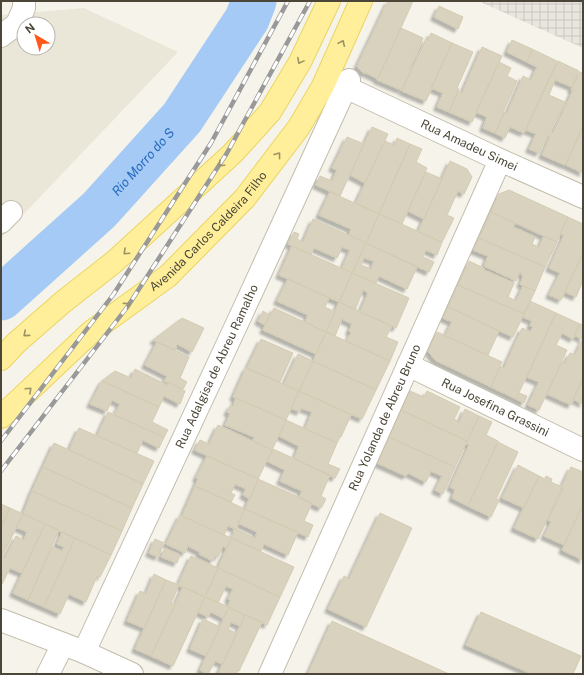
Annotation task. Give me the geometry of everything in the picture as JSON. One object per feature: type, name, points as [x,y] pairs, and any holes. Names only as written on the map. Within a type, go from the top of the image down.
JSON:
[{"type":"main road","points":[[1,359],[16,343],[52,312],[114,262],[232,153],[270,112],[300,62],[330,1]]},
{"type":"main road","name":"Avenida Carlos Caldeira Filho","points":[[1,417],[91,332],[168,276],[245,198],[299,127],[323,86],[361,1]]},
{"type":"street","points":[[1,36],[17,24],[24,8],[24,1]]},
{"type":"street","name":"Rua Amadeu Simei","points":[[353,86],[500,160],[583,197]]},
{"type":"street","name":"Rua Adalgisa de Abreu Ramalho","points":[[84,652],[254,287],[353,86]]},
{"type":"street","name":"Rua Yolanda de Abreu Bruno","points":[[270,674],[500,160]]},
{"type":"street","name":"Rua Josefina Grassini","points":[[408,365],[583,450]]},
{"type":"street","points":[[1,620],[84,652],[132,674]]},
{"type":"street","points":[[48,674],[63,644]]},
{"type":"shaded area","points":[[478,1],[583,1],[583,48]]},
{"type":"shaded area","points":[[84,8],[178,52],[1,238],[1,15]]},
{"type":"building","points":[[388,1],[413,1],[378,79],[364,72],[364,74],[357,66]]},
{"type":"building","points":[[439,6],[463,17],[458,29],[434,17]]},
{"type":"building","points":[[401,28],[423,38],[409,70],[411,71],[401,90],[377,80]]},
{"type":"building","points":[[431,33],[452,43],[426,101],[402,91],[426,39],[428,40]]},
{"type":"building","points":[[512,40],[532,49],[527,62],[507,52]]},
{"type":"building","points":[[452,43],[473,52],[457,88],[459,89],[449,112],[437,107],[443,93],[431,88]]},
{"type":"building","points":[[482,47],[502,56],[472,122],[449,112],[458,91],[462,93]]},
{"type":"building","points":[[532,49],[557,61],[524,133],[510,127],[505,138],[495,133],[505,112],[507,113],[523,76],[531,80],[537,67],[527,62]]},
{"type":"building","points":[[558,61],[579,71],[572,87],[555,80],[549,95],[565,102],[539,153],[529,149],[536,134],[526,130]]},
{"type":"building","points":[[499,62],[511,68],[507,76],[517,81],[495,133],[483,128],[487,117],[476,112]]},
{"type":"building","points":[[580,72],[583,73],[583,126],[565,165],[542,155]]},
{"type":"building","points":[[372,127],[388,134],[365,183],[350,175]]},
{"type":"building","points":[[583,127],[583,173],[566,165]]},
{"type":"building","points":[[347,137],[364,144],[340,196],[316,185],[320,176],[332,181],[337,170],[332,168]]},
{"type":"building","points":[[397,138],[410,144],[379,214],[356,203],[385,141],[394,145]]},
{"type":"building","points":[[410,144],[422,149],[416,162],[427,168],[402,224],[379,214]]},
{"type":"building","points":[[450,161],[467,169],[472,177],[464,194],[458,191],[447,215],[454,218],[442,242],[418,232]]},
{"type":"building","points":[[426,172],[442,179],[424,219],[408,211]]},
{"type":"building","points":[[509,190],[568,217],[557,242],[491,212],[499,194]]},
{"type":"building","points":[[330,192],[379,214],[366,243],[349,235],[351,229],[319,215]]},
{"type":"building","points":[[491,212],[515,223],[513,227],[535,237],[532,244],[539,247],[544,236],[557,242],[545,267],[479,238]]},
{"type":"building","points":[[379,214],[442,242],[437,255],[426,250],[423,257],[434,262],[429,272],[366,243]]},
{"type":"building","points":[[568,217],[583,224],[583,253],[561,300],[549,295],[560,273],[549,268],[564,235],[560,234]]},
{"type":"building","points":[[313,219],[366,243],[352,273],[342,268],[350,250],[342,247],[337,258],[314,248],[311,255],[288,244],[294,232],[299,234],[297,239],[303,242]]},
{"type":"building","points":[[479,238],[545,267],[535,291],[520,284],[523,277],[520,271],[516,281],[484,266],[488,256],[473,250]]},
{"type":"building","points":[[366,243],[417,267],[407,289],[379,276],[376,283],[352,273]],"holes":[[[364,258],[374,261],[371,269],[361,265]]]},
{"type":"building","points":[[292,246],[352,273],[339,302],[279,275]]},
{"type":"building","points":[[583,253],[583,283],[576,297],[565,292]]},
{"type":"building","points":[[469,261],[484,268],[484,270],[514,283],[508,297],[516,301],[523,286],[535,291],[524,314],[458,285]]},
{"type":"building","points":[[352,273],[409,298],[396,328],[360,312],[368,293],[363,290],[355,310],[339,302]]},
{"type":"building","points":[[288,279],[329,298],[325,307],[335,312],[326,332],[305,322],[308,315],[277,301]]},
{"type":"building","points":[[458,285],[524,314],[513,337],[448,307]]},
{"type":"building","points":[[530,301],[556,313],[516,399],[491,387],[500,367],[504,368],[522,328],[530,332],[533,327],[530,326],[532,321],[523,317]]},
{"type":"building","points":[[339,302],[392,326],[386,337],[398,342],[390,361],[346,341],[351,333],[349,331],[352,324],[342,319],[335,336],[326,332]]},
{"type":"building","points":[[448,307],[499,331],[488,355],[445,336],[452,322],[443,318]]},
{"type":"building","points":[[274,308],[326,332],[316,354],[263,330]]},
{"type":"building","points":[[263,311],[269,315],[265,325],[258,321]]},
{"type":"building","points":[[556,313],[580,324],[573,339],[562,333],[556,345],[567,350],[539,410],[528,405],[539,382],[527,377]]},
{"type":"building","points":[[182,318],[204,328],[192,352],[177,344],[175,350],[153,340]]},
{"type":"building","points":[[580,324],[583,325],[583,378],[571,405],[547,394],[562,362],[565,363],[570,353],[575,355],[582,341],[582,339],[574,335]]},
{"type":"building","points":[[326,332],[390,361],[376,390],[313,361]]},
{"type":"building","points":[[437,332],[502,362],[491,387],[435,360],[428,351]]},
{"type":"building","points":[[261,339],[293,353],[280,382],[247,368]]},
{"type":"building","points":[[157,342],[189,357],[180,378],[187,382],[183,389],[164,381],[167,376],[145,365]]},
{"type":"building","points":[[298,354],[313,361],[299,391],[284,384]]},
{"type":"building","points":[[313,361],[376,390],[362,419],[299,391]]},
{"type":"building","points":[[246,368],[299,391],[286,420],[233,397]]},
{"type":"building","points":[[135,369],[167,385],[168,382],[185,391],[180,404],[164,396],[159,407],[102,381],[115,371],[131,378]]},
{"type":"building","points":[[583,378],[583,404],[573,399]]},
{"type":"building","points":[[102,381],[159,407],[152,422],[168,430],[164,437],[114,415],[120,404],[112,400],[107,411],[90,404]]},
{"type":"building","points":[[299,391],[351,415],[337,443],[305,429],[312,412],[301,408],[300,412],[291,408]]},
{"type":"building","points":[[410,391],[424,397],[427,391],[460,407],[454,419],[459,422],[465,409],[479,416],[467,441],[401,410]]},
{"type":"building","points":[[519,393],[527,396],[524,403],[516,399]]},
{"type":"building","points":[[236,398],[286,420],[272,450],[253,441],[254,437],[225,425],[230,414],[227,412],[231,405],[233,406]]},
{"type":"building","points":[[401,410],[467,441],[455,467],[389,437]]},
{"type":"building","points":[[108,412],[164,437],[159,448],[143,440],[137,453],[97,436]]},
{"type":"building","points":[[479,416],[492,422],[486,435],[498,441],[468,506],[452,498],[455,490],[450,487],[469,445],[466,444]]},
{"type":"building","points":[[286,420],[337,443],[328,464],[340,469],[335,478],[294,459],[299,446],[279,436]]},
{"type":"building","points":[[218,425],[272,450],[258,479],[195,450],[200,440],[209,444]]},
{"type":"building","points":[[79,428],[154,461],[143,484],[69,450]]},
{"type":"building","points":[[389,437],[455,467],[443,494],[435,490],[442,476],[431,471],[426,482],[408,473],[406,476],[377,463]]},
{"type":"building","points":[[498,442],[518,452],[496,499],[499,500],[491,517],[468,506]]},
{"type":"building","points":[[54,443],[143,484],[132,508],[43,467]]},
{"type":"building","points":[[273,449],[330,475],[321,496],[326,499],[321,508],[299,498],[302,491],[280,481],[285,470],[267,461]]},
{"type":"building","points":[[207,456],[258,479],[250,499],[243,495],[246,489],[235,484],[231,493],[235,495],[231,502],[195,486],[198,479],[196,478]]},
{"type":"building","points":[[518,465],[539,476],[524,508],[502,498]]},
{"type":"building","points":[[43,467],[132,508],[122,531],[32,491]]},
{"type":"building","points":[[571,467],[583,472],[583,504],[564,545],[544,536],[551,522],[548,520],[563,489],[561,488]]},
{"type":"building","points":[[539,476],[545,479],[546,476],[552,479],[551,482],[562,487],[538,539],[514,528]]},
{"type":"building","points":[[258,479],[312,503],[304,521],[313,525],[308,537],[245,509]]},
{"type":"building","points":[[195,486],[245,509],[236,529],[228,526],[224,535],[182,516]]},
{"type":"building","points":[[32,491],[122,531],[111,555],[23,514]]},
{"type":"building","points":[[1,504],[10,508],[1,528]]},
{"type":"building","points":[[583,504],[583,560],[562,550]]},
{"type":"building","points":[[10,508],[23,514],[1,559],[1,528]]},
{"type":"building","points":[[245,509],[298,532],[288,555],[264,544],[261,551],[231,538],[236,529],[255,538],[257,532],[238,523]]},
{"type":"building","points":[[380,513],[412,528],[366,627],[328,609],[344,576],[349,579]]},
{"type":"building","points":[[23,514],[45,524],[22,573],[10,568],[1,586],[1,559],[2,557],[5,558],[16,536],[24,540],[27,532],[16,527]]},
{"type":"building","points":[[180,515],[231,538],[227,549],[223,546],[218,557],[215,556],[213,561],[199,554],[200,552],[188,546],[185,553],[166,544]]},
{"type":"building","points":[[45,524],[59,530],[28,600],[13,593]]},
{"type":"building","points":[[62,532],[75,538],[44,607],[28,600],[52,547],[62,551],[64,547],[57,544]]},
{"type":"building","points":[[75,538],[111,555],[100,577],[97,576],[86,602],[69,594],[60,614],[44,607]]},
{"type":"building","points":[[231,538],[294,567],[280,597],[218,568]]},
{"type":"building","points":[[155,539],[164,543],[158,557],[149,553]]},
{"type":"building","points":[[165,548],[180,555],[177,563],[161,557]]},
{"type":"building","points":[[191,556],[218,568],[205,597],[178,585]]},
{"type":"building","points":[[218,568],[280,597],[267,625],[228,607],[230,600],[228,599],[233,589],[226,586],[218,603],[205,597]]},
{"type":"building","points":[[154,574],[166,580],[144,628],[127,621],[140,591],[146,594]]},
{"type":"building","points":[[166,580],[179,585],[171,603],[175,605],[151,656],[135,649]]},
{"type":"building","points":[[183,587],[205,597],[173,666],[151,656]]},
{"type":"building","points":[[205,597],[229,607],[223,618],[211,612],[208,617],[198,612]]},
{"type":"building","points":[[229,607],[245,615],[240,626],[231,622],[228,629],[237,634],[223,664],[215,661],[208,674],[200,670]]},
{"type":"building","points":[[481,612],[581,656],[573,674],[532,674],[466,645]]},
{"type":"building","points":[[245,615],[262,622],[239,671],[238,670],[236,674],[218,674]]},
{"type":"building","points":[[203,619],[220,627],[206,656],[190,649]]},
{"type":"building","points":[[332,621],[449,674],[308,674]]},
{"type":"waterway","name":"Rio Morro do S","points":[[1,298],[99,210],[182,118],[247,19],[254,1]]},
{"type":"railway","points":[[1,441],[113,295],[211,143],[288,1]]},
{"type":"railway","points":[[1,471],[128,306],[227,153],[310,1]]}]
